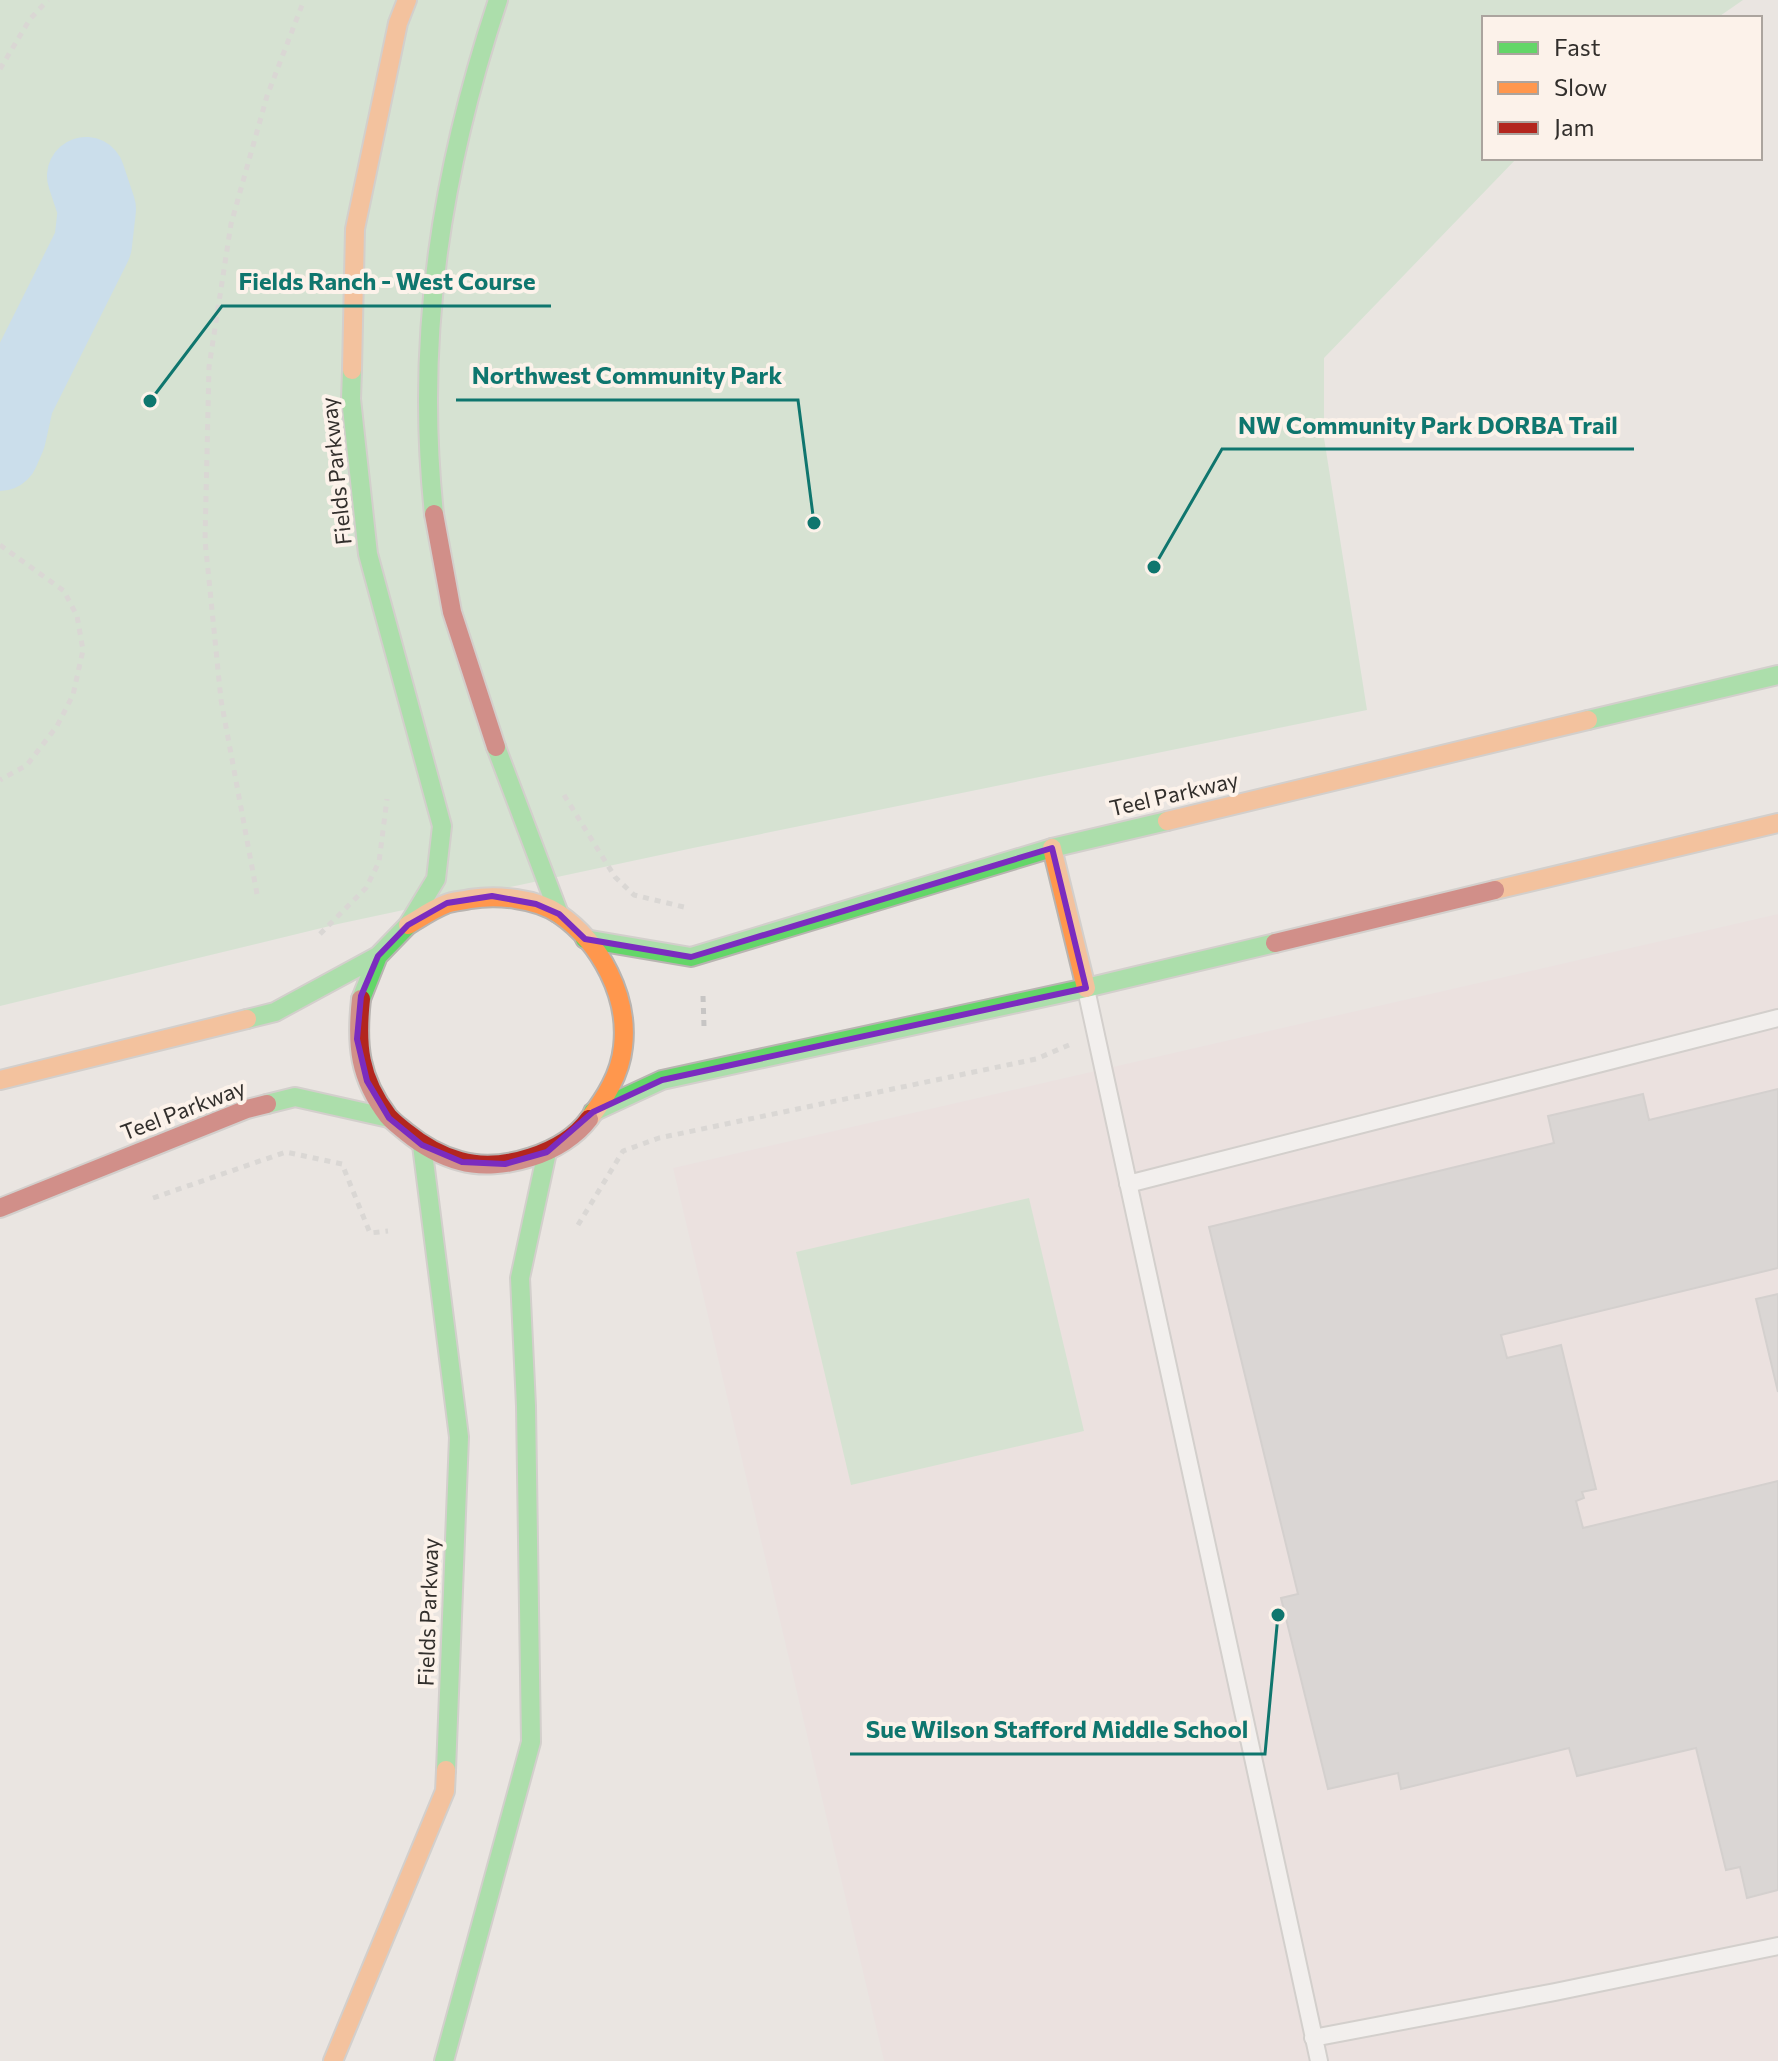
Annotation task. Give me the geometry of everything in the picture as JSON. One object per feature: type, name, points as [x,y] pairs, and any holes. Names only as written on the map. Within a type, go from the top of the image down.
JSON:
[{"type":"main road","name":"Fields Parkway","points":[[407,0],[398,23],[355,229],[351,399],[368,554],[442,826],[436,879],[408,925]]},
{"type":"main road","points":[[498,0],[453,153],[434,275],[425,384],[432,506],[456,626],[489,730],[559,914]]},
{"type":"main road","name":"Teel Parkway","points":[[585,939],[691,957],[1052,848],[1778,675]]},
{"type":"main road","points":[[593,1112],[662,1080],[1086,988],[1778,823]]},
{"type":"main road","points":[[1052,848],[1086,988]]},
{"type":"main road","points":[[0,1080],[275,1012],[378,956],[408,925],[447,903],[492,896],[536,904],[559,914],[604,961],[621,1002],[623,1048],[610,1091],[583,1127],[547,1152],[505,1164],[462,1162],[422,1145],[389,1118],[367,1081],[357,1039],[361,996],[378,956]]},
{"type":"main road","name":"Teel Parkway","points":[[0,1208],[247,1109],[295,1097],[389,1118]]},
{"type":"main road","name":"Fields Parkway","points":[[333,2061],[445,1791],[459,1437],[422,1145]]},
{"type":"main road","points":[[444,2061],[531,1742],[526,1406],[520,1278],[547,1152]]},
{"type":"lane","points":[[1086,988],[1319,2061]]},
{"type":"lane","points":[[1128,1184],[1778,1018]]},
{"type":"lane","points":[[1313,2038],[1778,1946]]},
{"type":"path","points":[[0,69],[30,19],[48,0]]},
{"type":"path","points":[[257,894],[221,700],[205,540],[209,367],[231,224],[267,96],[304,0]]},
{"type":"path","points":[[0,545],[64,591],[77,616],[83,650],[73,695],[57,726],[27,765],[0,780]]},
{"type":"path","points":[[313,942],[366,888],[379,862],[387,801],[385,787]]},
{"type":"path","points":[[277,1102],[286,1152]]},
{"type":"highlighted area","points":[[1052,848],[1086,988],[662,1080],[593,1112],[547,1152],[505,1164],[462,1162],[422,1145],[389,1118],[367,1081],[357,1039],[361,996],[378,956],[408,925],[447,903],[492,896],[536,904],[559,914],[585,939],[691,957]]},
{"type":"shaded area","points":[[1778,914],[1778,2061],[884,2061],[673,1168]]},
{"type":"green space","points":[[0,0],[1743,0],[1720,16],[1482,16],[1482,160],[1515,160],[1324,358],[1324,438],[1367,710],[338,924],[0,1006]]},
{"type":"green space","points":[[1029,1198],[1084,1431],[851,1485],[796,1252]]},
{"type":"building","points":[[1778,1089],[1778,1268],[1501,1335],[1507,1358],[1561,1345],[1596,1489],[1582,1492],[1584,1498],[1576,1501],[1583,1528],[1778,1481],[1778,1890],[1747,1898],[1740,1867],[1726,1870],[1696,1748],[1577,1776],[1569,1748],[1401,1789],[1398,1773],[1328,1789],[1281,1598],[1298,1594],[1209,1227],[1554,1143],[1548,1116],[1643,1094],[1649,1120]]},
{"type":"building","points":[[1778,1294],[1778,1392],[1756,1299]]},
{"type":"waterway","points":[[0,452],[15,400],[93,244],[97,209],[86,176]]},
{"type":"traffic: fast","points":[[434,514],[428,382],[438,253],[462,126],[498,0]]},
{"type":"traffic: fast","points":[[352,370],[351,399],[368,554],[442,826],[436,879],[408,925],[378,956],[361,999]]},
{"type":"traffic: fast","points":[[1588,720],[1778,675]]},
{"type":"traffic: fast","points":[[496,747],[559,914]]},
{"type":"traffic: fast","points":[[585,939],[691,957],[1052,848],[1167,821]]},
{"type":"traffic: fast","points":[[593,1112],[662,1080],[1086,988],[1275,943]]},
{"type":"traffic: fast","points":[[247,1019],[275,1012],[378,956]]},
{"type":"traffic: fast","points":[[267,1104],[295,1097],[389,1118]]},
{"type":"traffic: fast","points":[[422,1145],[459,1437],[446,1770]]},
{"type":"traffic: fast","points":[[444,2061],[531,1742],[526,1406],[520,1278],[547,1152]]},
{"type":"traffic: slow","points":[[352,370],[355,229],[398,23],[407,0]]},
{"type":"traffic: slow","points":[[1167,821],[1588,720]]},
{"type":"traffic: slow","points":[[1495,890],[1778,823]]},
{"type":"traffic: slow","points":[[1052,848],[1086,988]]},
{"type":"traffic: slow","points":[[408,925],[449,903],[504,898],[539,904],[559,914],[588,940],[609,973],[624,1028],[623,1047],[615,1077],[589,1119]]},
{"type":"traffic: slow","points":[[0,1080],[247,1019]]},
{"type":"traffic: slow","points":[[333,2061],[445,1791],[446,1770]]},
{"type":"traffic: jam","points":[[434,514],[452,612],[496,747]]},
{"type":"traffic: jam","points":[[1275,943],[1495,890]]},
{"type":"traffic: jam","points":[[361,999],[360,1046],[371,1088],[390,1118],[432,1150],[477,1164],[513,1162],[564,1142],[589,1119]]},
{"type":"traffic: jam","points":[[0,1208],[247,1109],[267,1104]]},
{"type":"place","name":"Fields Ranch - West Course","points":[[150,401]]},
{"type":"place","name":"Northwest Community Park","points":[[814,523]]},
{"type":"place","name":"NW Community Park DORBA Trail","points":[[1154,567]]},
{"type":"place","name":"Sue Wilson Stafford Middle School","points":[[1278,1615]]}]
